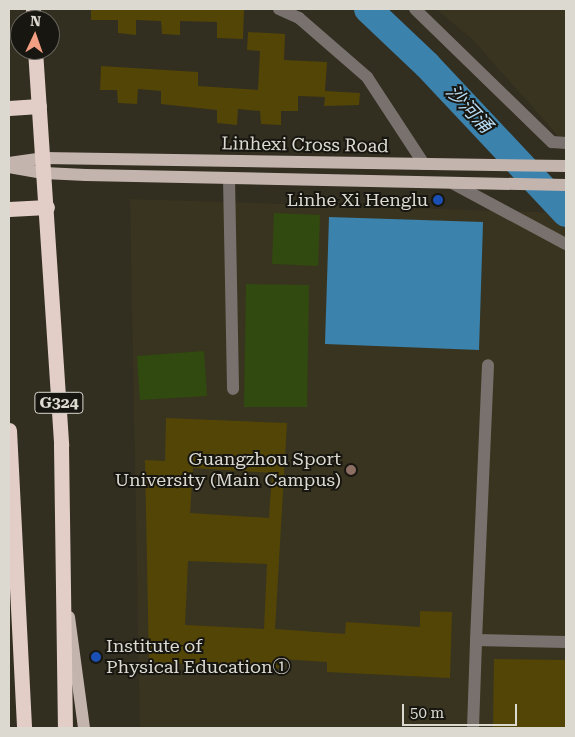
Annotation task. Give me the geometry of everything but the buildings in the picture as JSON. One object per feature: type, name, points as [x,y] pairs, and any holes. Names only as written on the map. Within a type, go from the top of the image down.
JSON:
[{"type":"highway","name":"G324","points":[[36,60],[61,436],[66,600],[65,728]]},
{"type":"highway","points":[[9,108],[39,106]]},
{"type":"highway","points":[[9,209],[47,207]]},
{"type":"highway","points":[[9,430],[24,728]]},
{"type":"main road","points":[[9,163],[43,166]]},
{"type":"main road","name":"Linhexi Cross Road","points":[[43,166],[458,164],[566,166]]},
{"type":"main road","name":"Linhexi Cross Road","points":[[43,166],[229,178],[566,185]]},
{"type":"main road","points":[[9,167],[43,166]]},
{"type":"main road","points":[[66,600],[84,728]]},
{"type":"street","points":[[280,9],[299,18],[367,77],[424,164]]},
{"type":"street","points":[[415,9],[552,142],[566,143]]},
{"type":"street","points":[[229,178],[233,389]]},
{"type":"street","points":[[452,183],[566,244]]},
{"type":"street","points":[[473,728],[488,365]]},
{"type":"street","points":[[476,640],[566,642]]},
{"type":"shaded area","points":[[436,9],[566,9],[566,138],[560,138],[472,39]]},
{"type":"shaded area","name":"Guangzhou Sport University (Main Campus)","points":[[130,199],[566,213],[566,728],[140,728]]},
{"type":"green space","points":[[274,213],[320,215],[318,266],[272,264]]},
{"type":"green space","points":[[246,284],[309,285],[307,407],[244,407]]},
{"type":"green space","points":[[204,351],[207,396],[140,400],[137,356]]},
{"type":"water","points":[[329,217],[483,222],[479,350],[325,344]]},
{"type":"waterway","name":"沙河涌","points":[[368,9],[427,65],[566,213]]},
{"type":"place","name":"Linhe Xi Henglu","points":[[438,200]]},
{"type":"place","name":"Guangzhou Sport University (Main Campus)","points":[[351,470]]},
{"type":"place","name":"Institute of Physical Education①","points":[[96,657]]}]
